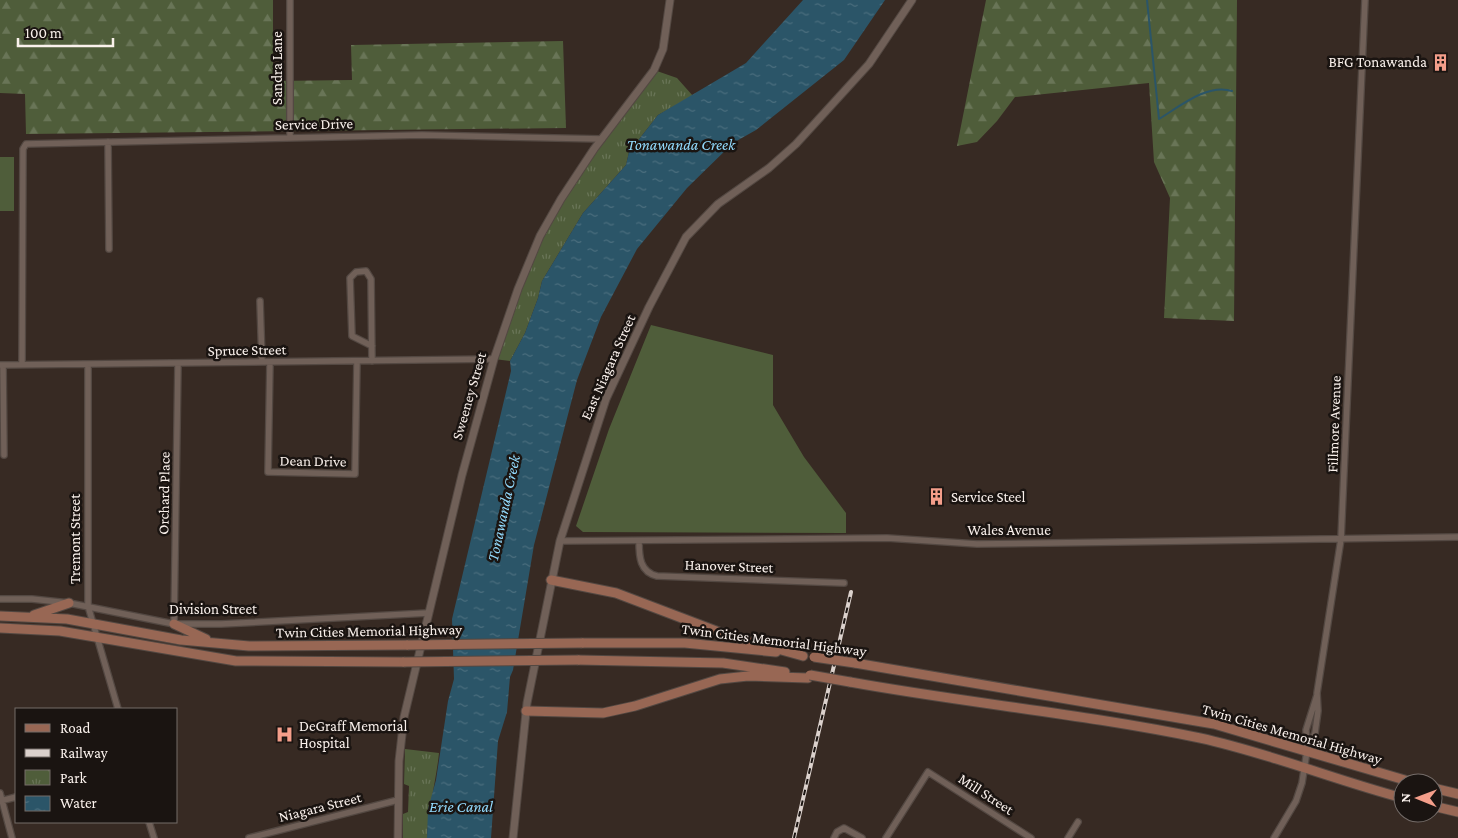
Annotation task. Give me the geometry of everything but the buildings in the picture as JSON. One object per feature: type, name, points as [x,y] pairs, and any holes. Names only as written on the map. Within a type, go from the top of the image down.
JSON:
[{"type":"main road","points":[[550,580],[616,592],[716,631],[803,656]]},
{"type":"main road","points":[[31,616],[69,603]]},
{"type":"main road","name":"Twin Cities Memorial Highway","points":[[0,616],[31,616],[92,623],[181,640],[249,646],[695,643],[855,663],[1147,711],[1214,724],[1393,777]]},
{"type":"main road","points":[[174,624],[216,643]]},
{"type":"main road","name":"Twin Cities Memorial Highway","points":[[0,628],[60,631],[236,661],[578,660],[723,663],[1148,728],[1235,746],[1393,795]]},
{"type":"main road","points":[[526,710],[603,713],[635,706],[720,679],[756,676],[809,677]]},
{"type":"main road","points":[[1443,790],[1458,794]]},
{"type":"main road","points":[[1443,808],[1458,812]]},
{"type":"street","name":"Sandra Lane","points":[[290,0],[290,136]]},
{"type":"street","name":"Sweeney Street","points":[[398,838],[398,800],[404,716],[462,475],[494,359],[518,289],[540,236],[560,198],[654,70],[663,49],[670,0]]},
{"type":"street","name":"East Niagara Street","points":[[513,838],[526,710],[550,580],[560,541],[606,399],[670,263],[686,236],[712,209],[769,168],[800,140],[869,64],[912,0]]},
{"type":"street","name":"Fillmore Avenue","points":[[1274,838],[1296,801],[1307,750],[1315,734],[1318,711],[1317,693],[1341,539],[1364,0]]},
{"type":"street","name":"Service Drive","points":[[22,364],[23,149],[26,144],[290,136],[422,135],[602,139]]},
{"type":"street","points":[[108,142],[109,250]]},
{"type":"street","points":[[372,346],[352,336],[350,278],[356,272],[366,272],[371,279],[372,346],[372,362]]},
{"type":"street","points":[[260,301],[262,362]]},
{"type":"street","name":"Spruce Street","points":[[1,365],[372,362],[473,358],[494,359]]},
{"type":"street","name":"Dean Drive","points":[[270,362],[268,472],[356,474],[357,361]]},
{"type":"street","name":"Orchard Place","points":[[174,624],[178,363]]},
{"type":"street","name":"Tremont Street","points":[[88,364],[88,606],[118,708]]},
{"type":"street","points":[[1,365],[4,455]]},
{"type":"street","name":"Wales Avenue","points":[[560,541],[887,538],[977,544],[1458,537]]},
{"type":"street","name":"Hanover Street","points":[[639,541],[643,567],[646,572],[658,576],[844,582]]},
{"type":"street","name":"Division Street","points":[[0,599],[32,599],[69,603],[174,624],[221,624],[428,613]]},
{"type":"street","points":[[1307,750],[1306,730],[1317,693]]},
{"type":"street","name":"Mill Street","points":[[886,838],[928,772],[1030,838]]},
{"type":"street","points":[[0,793],[12,838]]},
{"type":"street","points":[[1,801],[15,797]]},
{"type":"street","name":"Niagara Street","points":[[249,838],[398,800]]},
{"type":"street","points":[[1068,838],[1078,822]]},
{"type":"street","points":[[149,823],[154,838]]},
{"type":"street","points":[[834,838],[840,830],[848,829],[862,838]]},
{"type":"green space","points":[[0,0],[273,0],[273,81],[352,80],[351,45],[563,41],[566,128],[26,134],[25,94],[0,93]]},
{"type":"green space","points":[[986,0],[1237,0],[1234,321],[1164,318],[1170,198],[1154,162],[1149,83],[1015,97],[997,121],[977,142],[957,146]]},
{"type":"green space","points":[[654,70],[677,78],[693,96],[658,115],[629,152],[626,165],[583,213],[542,281],[525,333],[510,361],[494,359],[540,236],[594,149]]},
{"type":"green space","points":[[0,157],[14,157],[14,211],[0,211]]},
{"type":"green space","points":[[651,325],[773,355],[773,405],[804,457],[846,513],[846,533],[583,532],[576,526],[609,429]]},
{"type":"green space","points":[[405,749],[439,753],[427,838],[403,838],[403,814],[408,812],[409,786],[404,784]]},
{"type":"water","name":"Tonawanda Creek","points":[[803,0],[885,0],[844,60],[756,130],[733,143],[687,188],[637,249],[601,317],[577,380],[534,545],[513,670],[510,677],[507,712],[498,741],[491,838],[427,838],[428,809],[436,780],[448,701],[454,679],[452,619],[511,371],[510,361],[525,333],[542,281],[583,213],[626,165],[629,152],[658,115],[746,63]]},
{"type":"waterway","points":[[1147,0],[1159,119],[1203,93],[1223,89],[1232,91]]},
{"type":"railway","points":[[794,838],[851,592]]},
{"type":"place","name":"BFG Tonawanda","points":[[1441,62]]},
{"type":"place","name":"Service Steel","points":[[937,497]]},
{"type":"place","name":"DeGraff Memorial Hospital","points":[[285,735]]},
{"type":"water label","name":"Erie Canal","points":[[461,806]]}]
